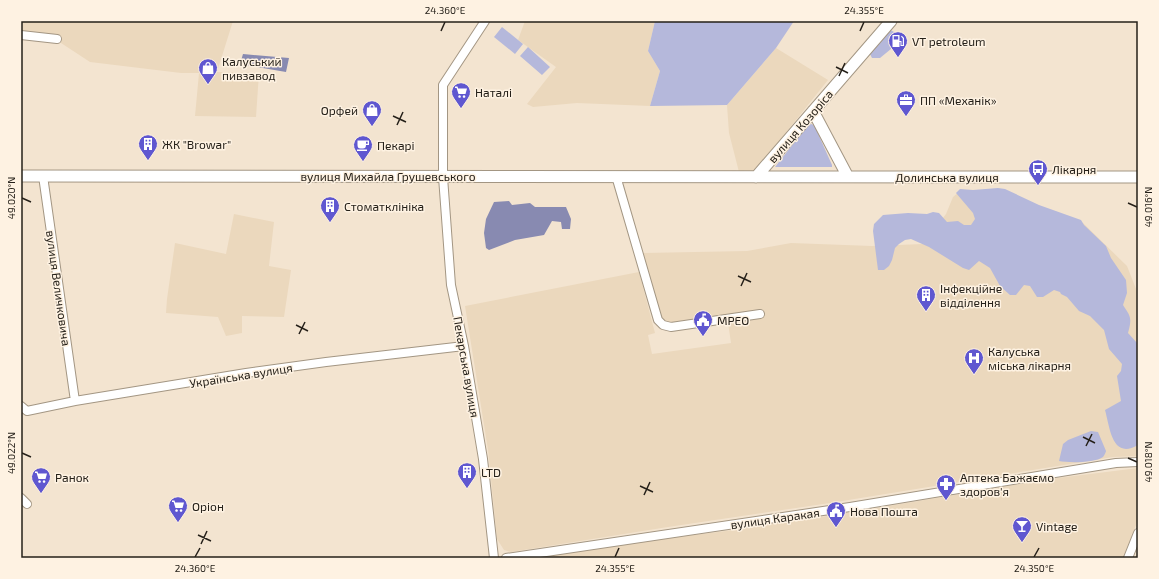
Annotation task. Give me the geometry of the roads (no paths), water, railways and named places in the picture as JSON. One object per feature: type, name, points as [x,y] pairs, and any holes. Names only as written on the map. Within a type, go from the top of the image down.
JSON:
[{"type":"main road","name":"вулиця Козоріса","points":[[756,177],[890,21]]},
{"type":"main road","points":[[813,111],[848,177]]},
{"type":"main road","name":"вулиця Михайла Грушевського","points":[[21,176],[756,177]]},
{"type":"main road","name":"Долинська вулиця","points":[[756,177],[1138,177]]},
{"type":"street","name":"Пекарська вулиця","points":[[485,21],[443,85],[443,176],[451,285],[464,346],[483,460],[494,558]]},
{"type":"street","points":[[21,35],[57,39]]},
{"type":"street","name":"вулиця Величковича","points":[[44,176],[75,401]]},
{"type":"street","points":[[616,176],[658,320],[663,325],[671,327],[760,314]]},
{"type":"street","name":"Українська вулиця","points":[[21,406],[27,410],[246,373],[464,346]]},
{"type":"street","name":"вулиця Каракая","points":[[506,558],[878,503],[1116,463],[1138,462]]},
{"type":"street","points":[[21,498],[27,504]]},
{"type":"street","points":[[1128,558],[1138,533]]},
{"type":"place","name":"VT petroleum","points":[[898,58]]},
{"type":"place","name":"Калуський пивзавод","points":[[208,85]]},
{"type":"place","name":"Наталі","points":[[461,109]]},
{"type":"place","name":"ПП «Механік»","points":[[906,117]]},
{"type":"place","name":"Орфей","points":[[372,127]]},
{"type":"place","name":"ЖК \"Browar\"","points":[[148,161]]},
{"type":"place","name":"Пекарі","points":[[363,162]]},
{"type":"place","name":"Лікарня","points":[[1038,186]]},
{"type":"place","name":"Стоматклініка","points":[[330,223]]},
{"type":"place","name":"Інфекційне відділення","points":[[926,312]]},
{"type":"place","name":"МРЕО","points":[[703,337]]},
{"type":"place","name":"Калуська міська лікарня","points":[[974,375]]},
{"type":"place","name":"LTD","points":[[467,489]]},
{"type":"place","name":"Ранок","points":[[41,494]]},
{"type":"place","name":"Аптека Бажаємо здоров'я","points":[[946,501]]},
{"type":"place","name":"Оріон","points":[[178,523]]},
{"type":"place","name":"Нова Пошта","points":[[836,528]]},
{"type":"place","name":"Vintage","points":[[1022,543]]}]
